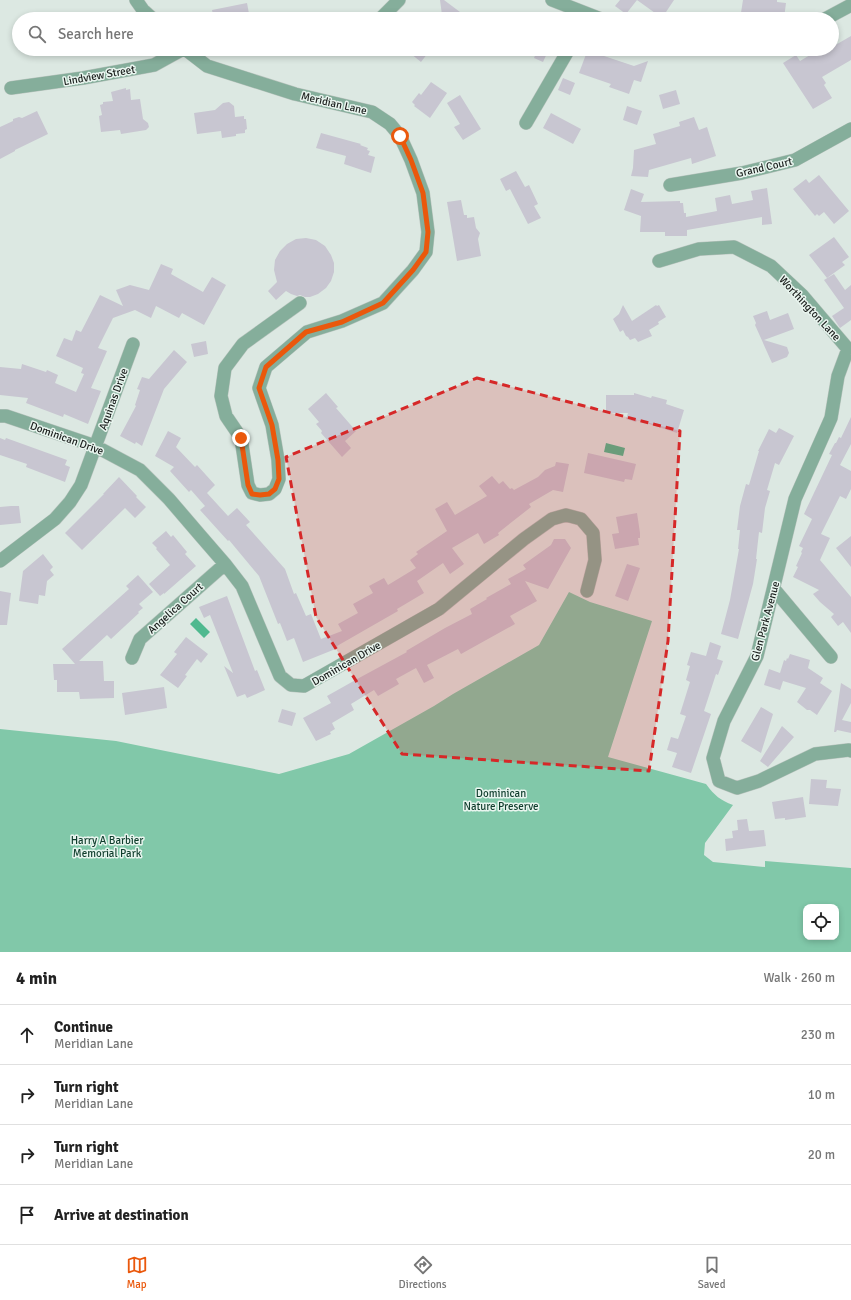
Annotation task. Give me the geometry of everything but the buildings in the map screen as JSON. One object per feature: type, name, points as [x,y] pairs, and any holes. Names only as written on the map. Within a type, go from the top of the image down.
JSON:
[{"type":"street","points":[[136,0],[144,12]]},
{"type":"street","points":[[387,12],[399,0]]},
{"type":"street","points":[[552,0],[578,12]]},
{"type":"street","points":[[839,12],[851,6]]},
{"type":"street","name":"Lindview Street","points":[[11,88],[83,78],[154,65],[171,56]]},
{"type":"street","name":"Meridian Lane","points":[[193,56],[207,66],[295,94],[372,112],[390,124],[400,136],[411,160],[423,193],[428,232],[426,252],[408,276],[383,303],[342,322],[306,332],[266,367],[259,388],[272,425],[278,460],[279,479],[275,489],[269,494],[252,494],[248,485],[241,438],[226,416],[221,396],[225,368],[243,344],[300,303]]},
{"type":"street","points":[[526,122],[565,56]]},
{"type":"street","name":"Grand Court","points":[[670,185],[742,173],[796,160],[851,129]]},
{"type":"street","name":"Worthington Lane","points":[[659,261],[699,249],[734,247],[771,266],[802,295],[849,349]]},
{"type":"street","name":"Aquinas Drive","points":[[0,561],[54,519],[70,502],[81,486],[133,344]]},
{"type":"street","name":"Glen Park Avenue","points":[[849,349],[838,376],[831,418],[795,499],[757,656],[724,721],[713,758],[719,781],[737,788],[759,781],[815,754],[851,751]]},
{"type":"street","name":"Dominican Drive","points":[[0,416],[6,416],[95,446],[140,470],[169,499],[226,564],[242,586],[280,676],[291,685],[304,686],[439,609],[524,539],[552,519],[566,515],[581,519],[592,533],[595,560],[587,591]]},
{"type":"street","name":"Angelica Court","points":[[132,658],[140,639],[226,564]]},
{"type":"street","points":[[774,589],[831,657]]},
{"type":"highlighted area","points":[[477,378],[680,431],[668,641],[649,771],[402,754],[316,617],[286,457]]},
{"type":"green space","points":[[569,592],[590,602],[652,621],[608,757],[706,784],[718,797],[733,805],[705,843],[704,855],[713,862],[765,867],[765,861],[851,868],[851,952],[0,952],[0,729],[116,741],[279,774],[349,754],[539,645]]},
{"type":"shaded area","points":[[606,443],[625,448],[623,456],[604,452]]},
{"type":"shaded area","points":[[196,618],[210,632],[204,638],[190,624]]},
{"type":"route","points":[[241,438],[248,485],[252,494],[269,494],[275,489],[279,479],[278,460],[272,425],[259,388],[266,367],[306,332],[342,322],[383,303],[413,270],[426,252],[428,232],[423,193],[411,160],[400,136]]},
{"type":"park label","name":"Dominican Nature Preserve","points":[[501,799]]},
{"type":"park label","name":"Harry A Barbier Memorial Park","points":[[107,846]]}]
